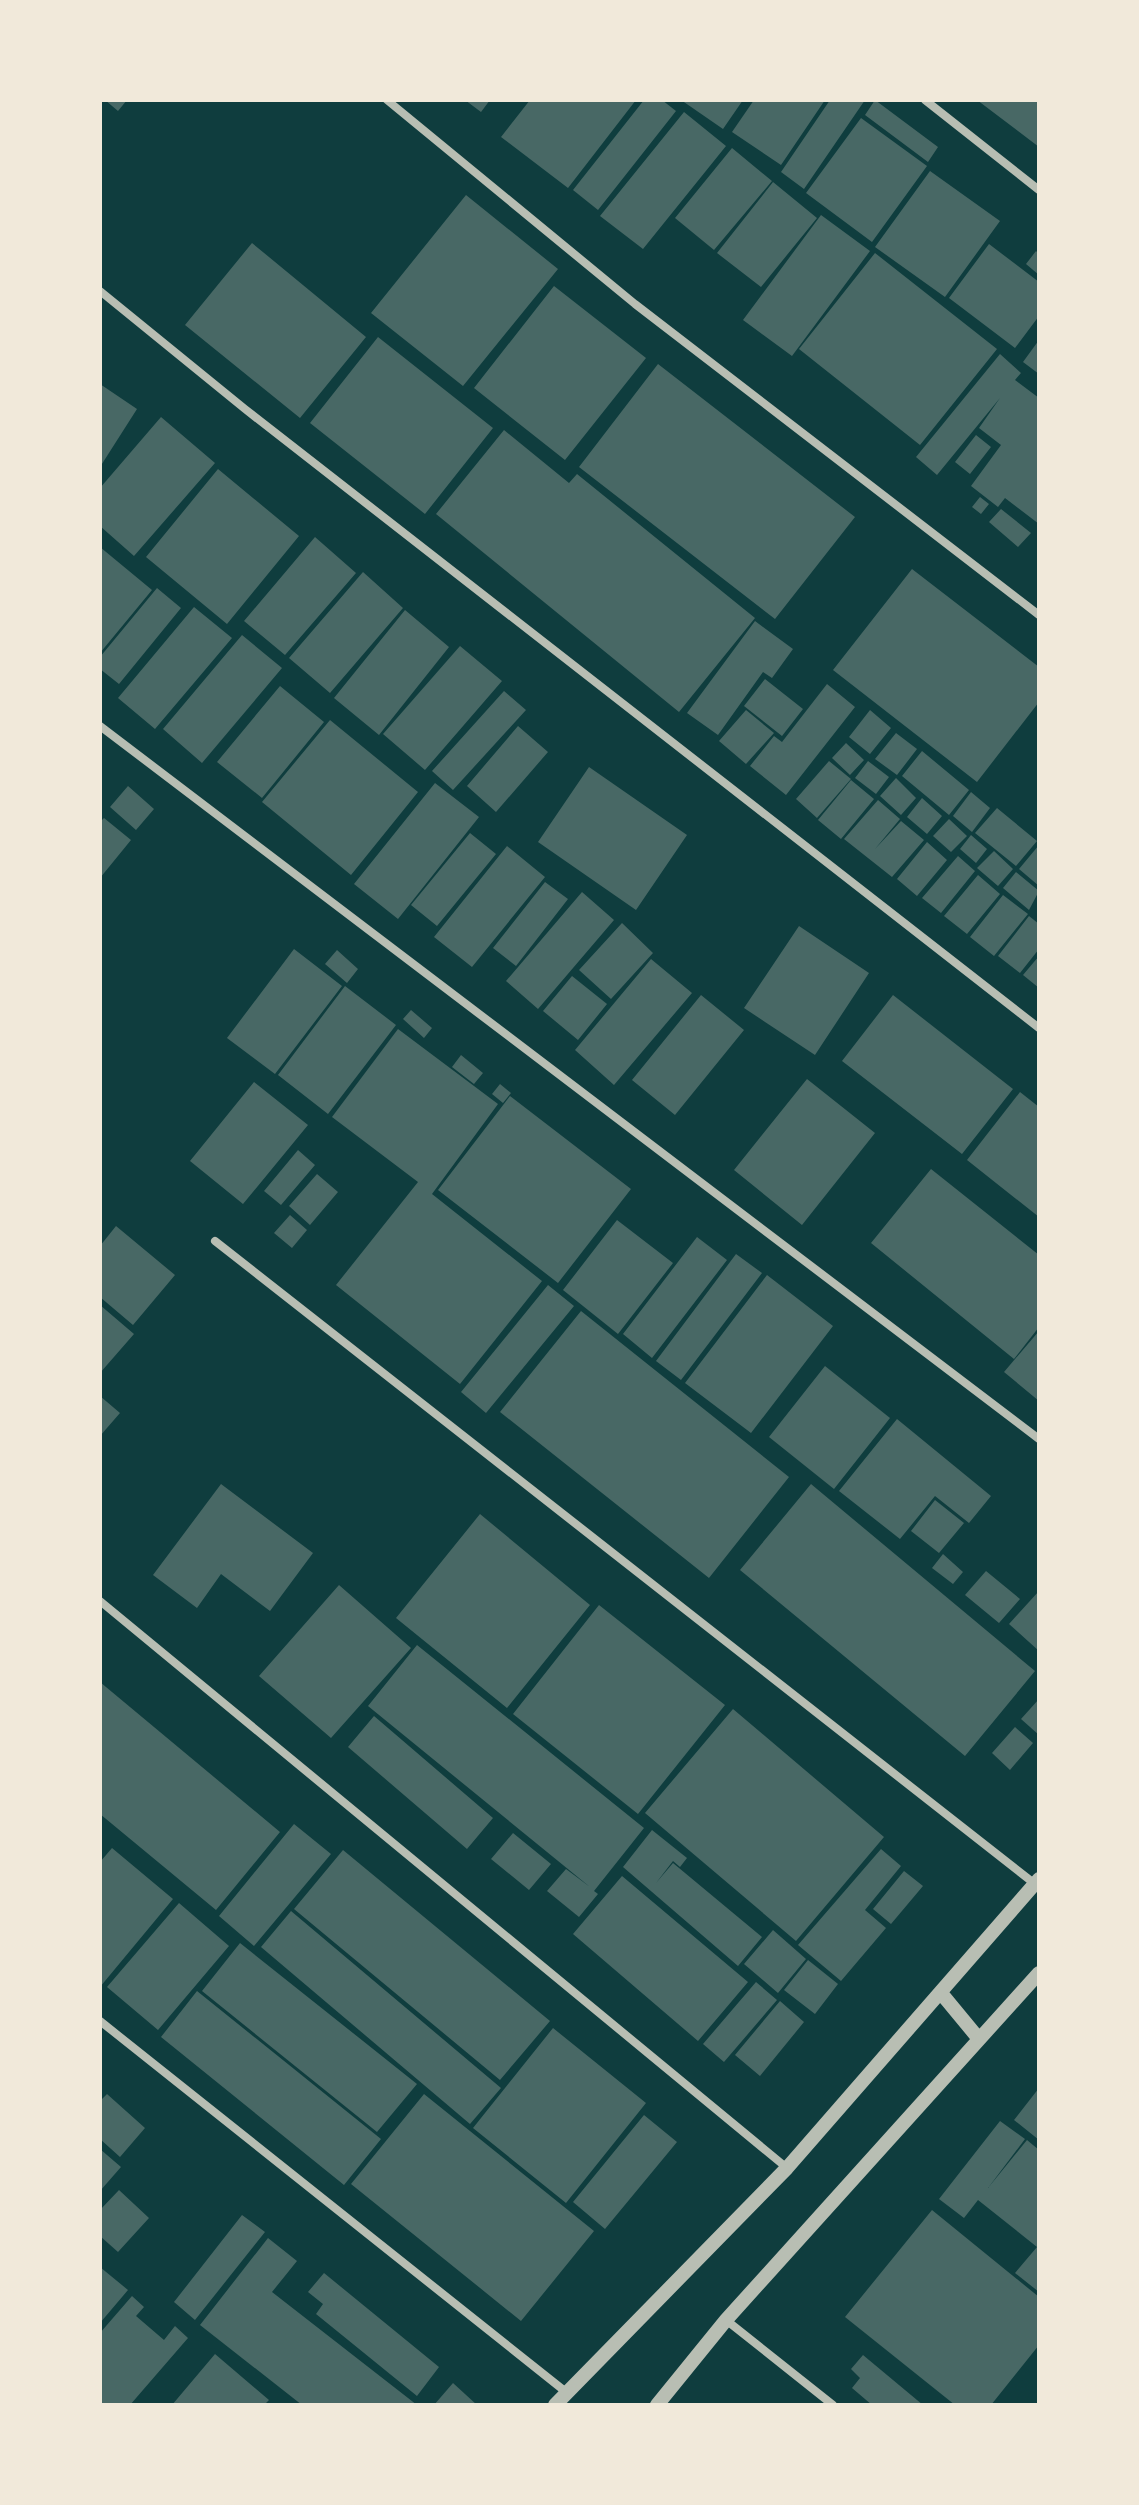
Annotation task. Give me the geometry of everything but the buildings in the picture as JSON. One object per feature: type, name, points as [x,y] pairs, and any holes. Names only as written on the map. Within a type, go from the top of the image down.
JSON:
[{"type":"street","points":[[387,100],[635,304],[1039,615]]},
{"type":"street","points":[[925,100],[1039,190]]},
{"type":"street","points":[[100,291],[245,409],[1039,1028]]},
{"type":"street","points":[[100,726],[1039,1439]]},
{"type":"street","points":[[215,1241],[1037,1882],[787,2168],[555,2405]]},
{"type":"street","points":[[100,1601],[787,2168]]},
{"type":"street","points":[[657,2405],[726,2320],[1039,1973]]},
{"type":"street","points":[[941,1993],[979,2039]]},
{"type":"street","points":[[100,2021],[566,2392]]},
{"type":"street","points":[[726,2320],[833,2405]]}]
